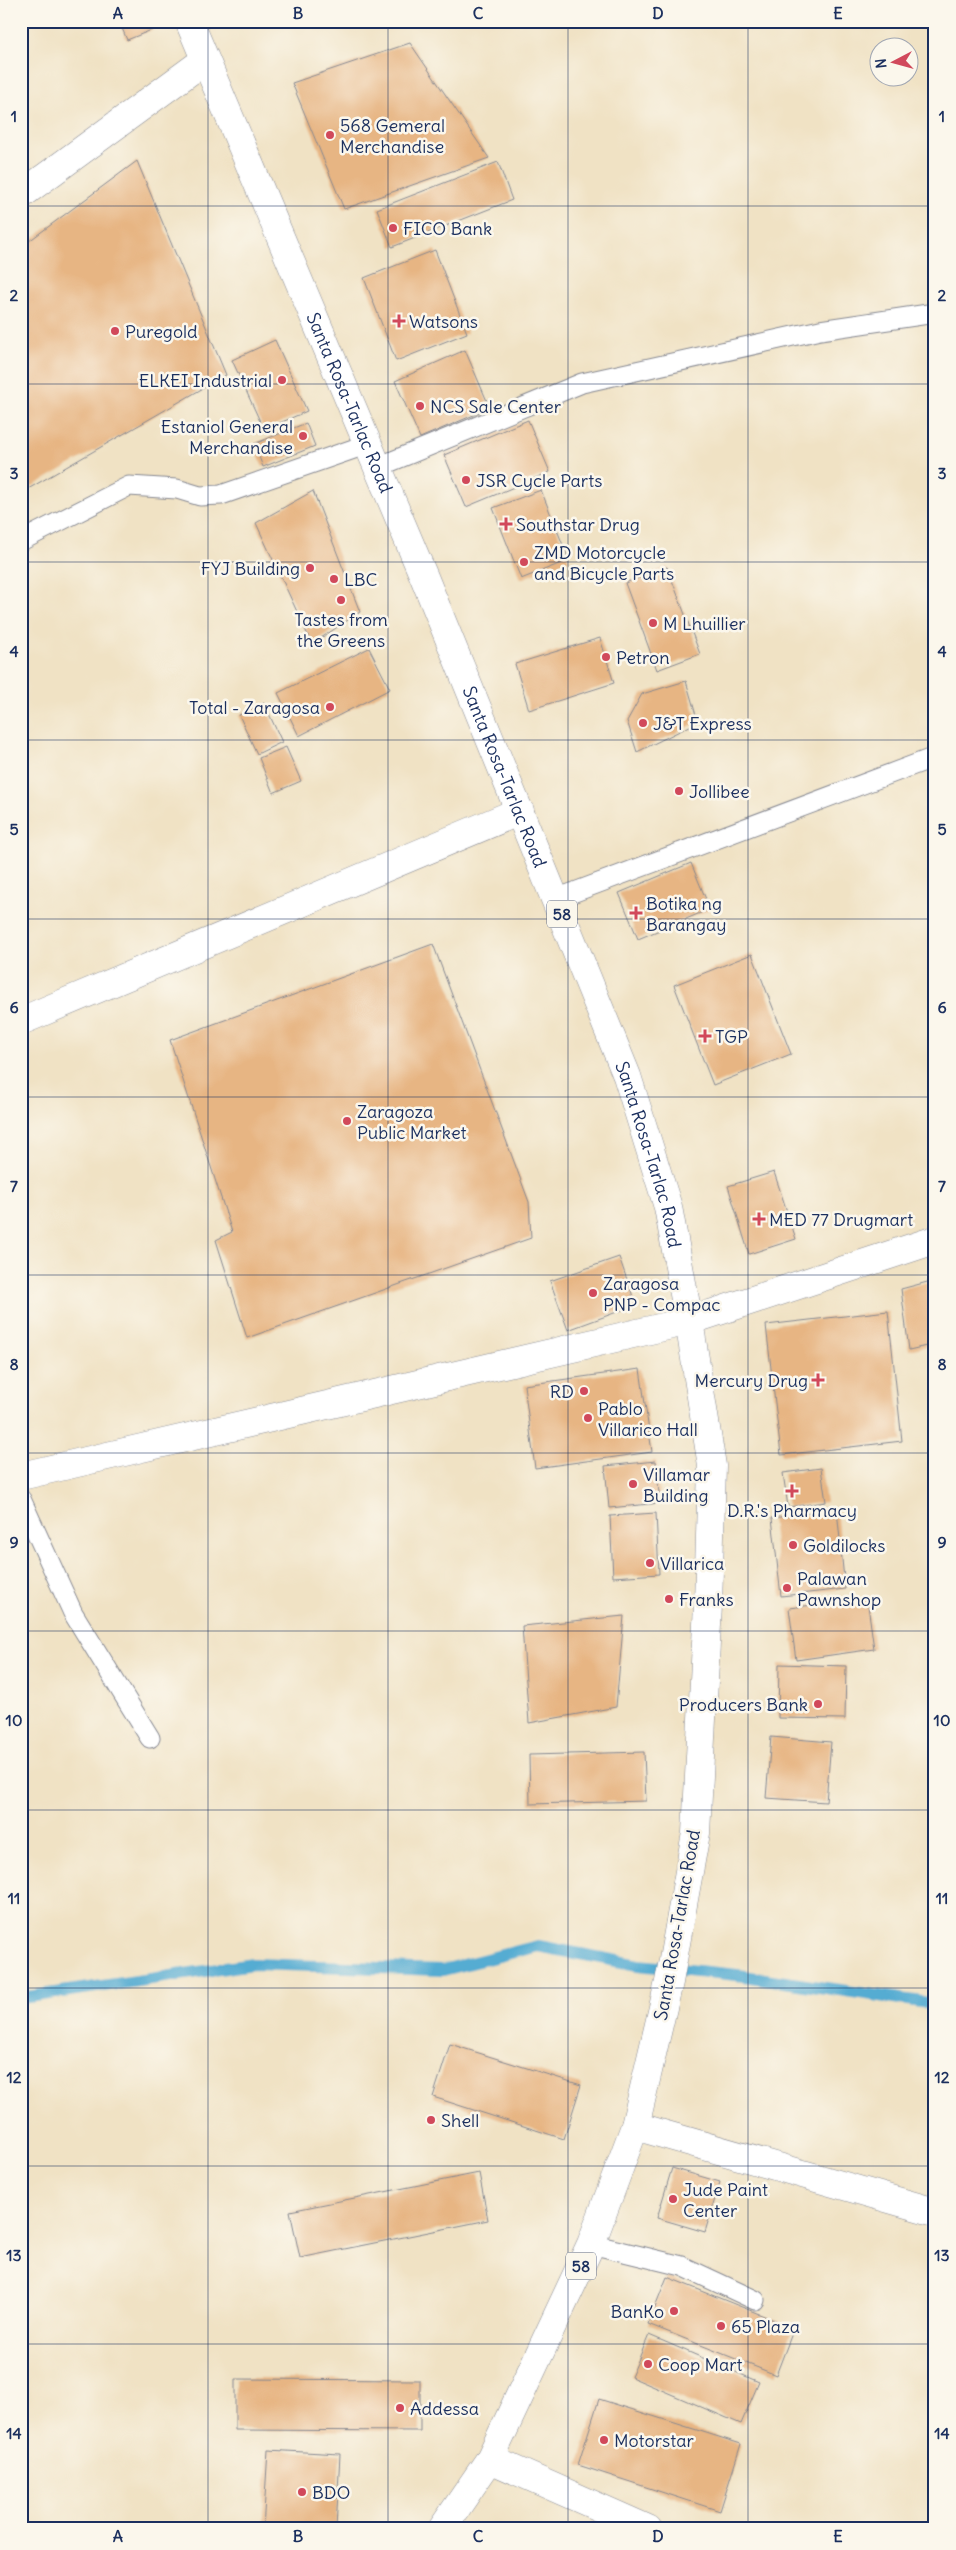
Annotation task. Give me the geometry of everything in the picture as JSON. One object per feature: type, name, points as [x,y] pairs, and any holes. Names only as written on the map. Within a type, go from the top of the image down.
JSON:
[{"type":"main road","name":"Santa Rosa-Tarlac Road","points":[[189,21],[373,455],[520,810],[633,1095],[668,1206],[689,1321],[712,1466],[703,1723],[693,1860],[669,1982],[635,2126],[591,2244],[490,2459],[442,2529]]},
{"type":"main road","points":[[21,196],[205,60]]},
{"type":"main road","points":[[21,1021],[520,810]]},
{"type":"main road","points":[[21,1476],[689,1321],[935,1240]]},
{"type":"main road","points":[[635,2126],[935,2212]]},
{"type":"main road","points":[[490,2459],[648,2529]]},
{"type":"lane","points":[[21,541],[129,486],[177,489],[200,496],[221,495],[373,455],[582,383],[820,330],[935,313]]},
{"type":"lane","points":[[556,899],[935,757]]},
{"type":"lane","points":[[21,1499],[73,1612],[150,1738]]},
{"type":"lane","points":[[591,2244],[682,2266],[755,2300]]},
{"type":"building","points":[[119,21],[151,21],[154,29],[127,40]]},
{"type":"building","points":[[410,43],[489,158],[344,209],[292,83]]},
{"type":"building","name":"Puregold","points":[[137,161],[226,375],[21,493],[21,247]]},
{"type":"building","points":[[498,162],[512,200],[392,247],[377,209]]},
{"type":"building","points":[[435,250],[467,333],[396,361],[364,278]]},
{"type":"building","points":[[275,340],[307,411],[264,430],[232,360]]},
{"type":"building","points":[[465,350],[490,408],[420,438],[395,381]]},
{"type":"building","points":[[528,420],[550,472],[466,507],[444,455]]},
{"type":"building","points":[[306,423],[315,446],[263,467],[254,444]]},
{"type":"building","points":[[541,490],[569,560],[521,579],[493,508]]},
{"type":"building","name":"FYJ Building","points":[[313,491],[360,612],[312,644],[256,523]]},
{"type":"building","points":[[667,567],[700,654],[657,670],[625,583]]},
{"type":"building","points":[[600,638],[614,683],[529,710],[515,664]]},
{"type":"building","points":[[369,648],[390,689],[299,736],[278,693]]},
{"type":"building","points":[[686,681],[698,722],[637,752],[627,721],[642,694]]},
{"type":"building","points":[[264,703],[282,742],[257,754],[239,715]]},
{"type":"building","points":[[286,747],[301,781],[273,793],[259,758]]},
{"type":"building","points":[[691,863],[710,909],[638,939],[619,893]]},
{"type":"building","name":"Zaragoza Public Market","points":[[433,944],[529,1202],[531,1238],[247,1338],[216,1240],[232,1232],[170,1040]]},
{"type":"building","points":[[752,954],[791,1054],[713,1085],[674,985]]},
{"type":"building","points":[[774,1172],[796,1239],[749,1254],[728,1186]]},
{"type":"building","name":"Zaragosa PNP - Compac","points":[[619,1257],[636,1305],[568,1330],[550,1281]]},
{"type":"building","points":[[935,1280],[935,1344],[909,1350],[901,1289]]},
{"type":"building","points":[[888,1311],[902,1441],[781,1455],[766,1325]]},
{"type":"building","name":"Pablo Villarico Hall","points":[[640,1369],[652,1452],[535,1468],[524,1385]]},
{"type":"building","name":"Villamar Building","points":[[656,1461],[660,1503],[609,1508],[605,1466]]},
{"type":"building","points":[[821,1468],[826,1502],[788,1507],[783,1473]]},
{"type":"building","points":[[837,1510],[845,1589],[781,1596],[772,1518]]},
{"type":"building","points":[[656,1513],[659,1574],[613,1577],[610,1516]]},
{"type":"building","points":[[867,1598],[874,1649],[796,1660],[789,1608]]},
{"type":"building","points":[[624,1616],[616,1707],[529,1723],[522,1626]]},
{"type":"building","points":[[779,1664],[846,1666],[845,1719],[778,1718]]},
{"type":"building","points":[[771,1737],[831,1742],[826,1802],[766,1798]]},
{"type":"building","points":[[644,1752],[646,1801],[530,1804],[529,1755]]},
{"type":"building","points":[[450,2044],[581,2085],[564,2139],[433,2097]]},
{"type":"building","points":[[672,2168],[720,2182],[705,2232],[657,2218]]},
{"type":"building","points":[[479,2173],[488,2220],[300,2258],[290,2211]]},
{"type":"building","name":"65 Plaza","points":[[667,2277],[794,2328],[776,2375],[648,2324]]},
{"type":"building","points":[[649,2335],[759,2382],[741,2424],[631,2377]]},
{"type":"building","points":[[235,2379],[420,2380],[420,2431],[235,2430]]},
{"type":"building","points":[[599,2399],[741,2444],[720,2511],[578,2465]]},
{"type":"building","name":"BDO","points":[[268,2450],[340,2454],[336,2529],[263,2529]]},
{"type":"waterway","points":[[21,1998],[253,1964],[443,1970],[538,1946],[638,1965],[737,1975],[935,2004]]},
{"type":"place","name":"568 Gemeral Merchandise","points":[[330,135]]},
{"type":"place","name":"FICO Bank","points":[[393,228]]},
{"type":"place","name":"Watsons","points":[[399,321]]},
{"type":"place","name":"Puregold","points":[[115,331]]},
{"type":"place","name":"ELKEI Industrial","points":[[282,380]]},
{"type":"place","name":"NCS Sale Center","points":[[420,406]]},
{"type":"place","name":"Estaniol General Merchandise","points":[[303,436]]},
{"type":"place","name":"JSR Cycle Parts","points":[[466,480]]},
{"type":"place","name":"Southstar Drug","points":[[506,524]]},
{"type":"place","name":"ZMD Motorcycle and Bicycle Parts","points":[[524,562]]},
{"type":"place","name":"FYJ Building","points":[[310,568]]},
{"type":"place","name":"LBC","points":[[334,579]]},
{"type":"place","name":"Tastes from the Greens","points":[[341,600]]},
{"type":"place","name":"M Lhuillier","points":[[653,623]]},
{"type":"place","name":"Petron","points":[[606,657]]},
{"type":"place","name":"Total - Zaragosa","points":[[330,707]]},
{"type":"place","name":"J&T Express","points":[[643,723]]},
{"type":"place","name":"Jollibee","points":[[679,791]]},
{"type":"place","name":"Botika ng Barangay","points":[[636,913]]},
{"type":"place","name":"TGP","points":[[705,1036]]},
{"type":"place","name":"Zaragoza Public Market","points":[[347,1121]]},
{"type":"place","name":"MED 77 Drugmart","points":[[759,1219]]},
{"type":"place","name":"Zaragosa PNP - Compac","points":[[593,1293]]},
{"type":"place","name":"Mercury Drug","points":[[818,1380]]},
{"type":"place","name":"RD","points":[[584,1391]]},
{"type":"place","name":"Pablo Villarico Hall","points":[[588,1418]]},
{"type":"place","name":"Villamar Building","points":[[633,1484]]},
{"type":"place","name":"D.R.'s Pharmacy","points":[[792,1491]]},
{"type":"place","name":"Goldilocks","points":[[793,1545]]},
{"type":"place","name":"Villarica","points":[[650,1563]]},
{"type":"place","name":"Palawan Pawnshop","points":[[787,1588]]},
{"type":"place","name":"Franks","points":[[669,1599]]},
{"type":"place","name":"Producers Bank","points":[[818,1704]]},
{"type":"place","name":"Shell","points":[[431,2120]]},
{"type":"place","name":"Jude Paint Center","points":[[673,2199]]},
{"type":"place","name":"BanKo","points":[[674,2311]]},
{"type":"place","name":"65 Plaza","points":[[721,2326]]},
{"type":"place","name":"Coop Mart","points":[[648,2364]]},
{"type":"place","name":"Addessa","points":[[400,2408]]},
{"type":"place","name":"Motorstar","points":[[604,2440]]},
{"type":"place","name":"BDO","points":[[302,2492]]}]
